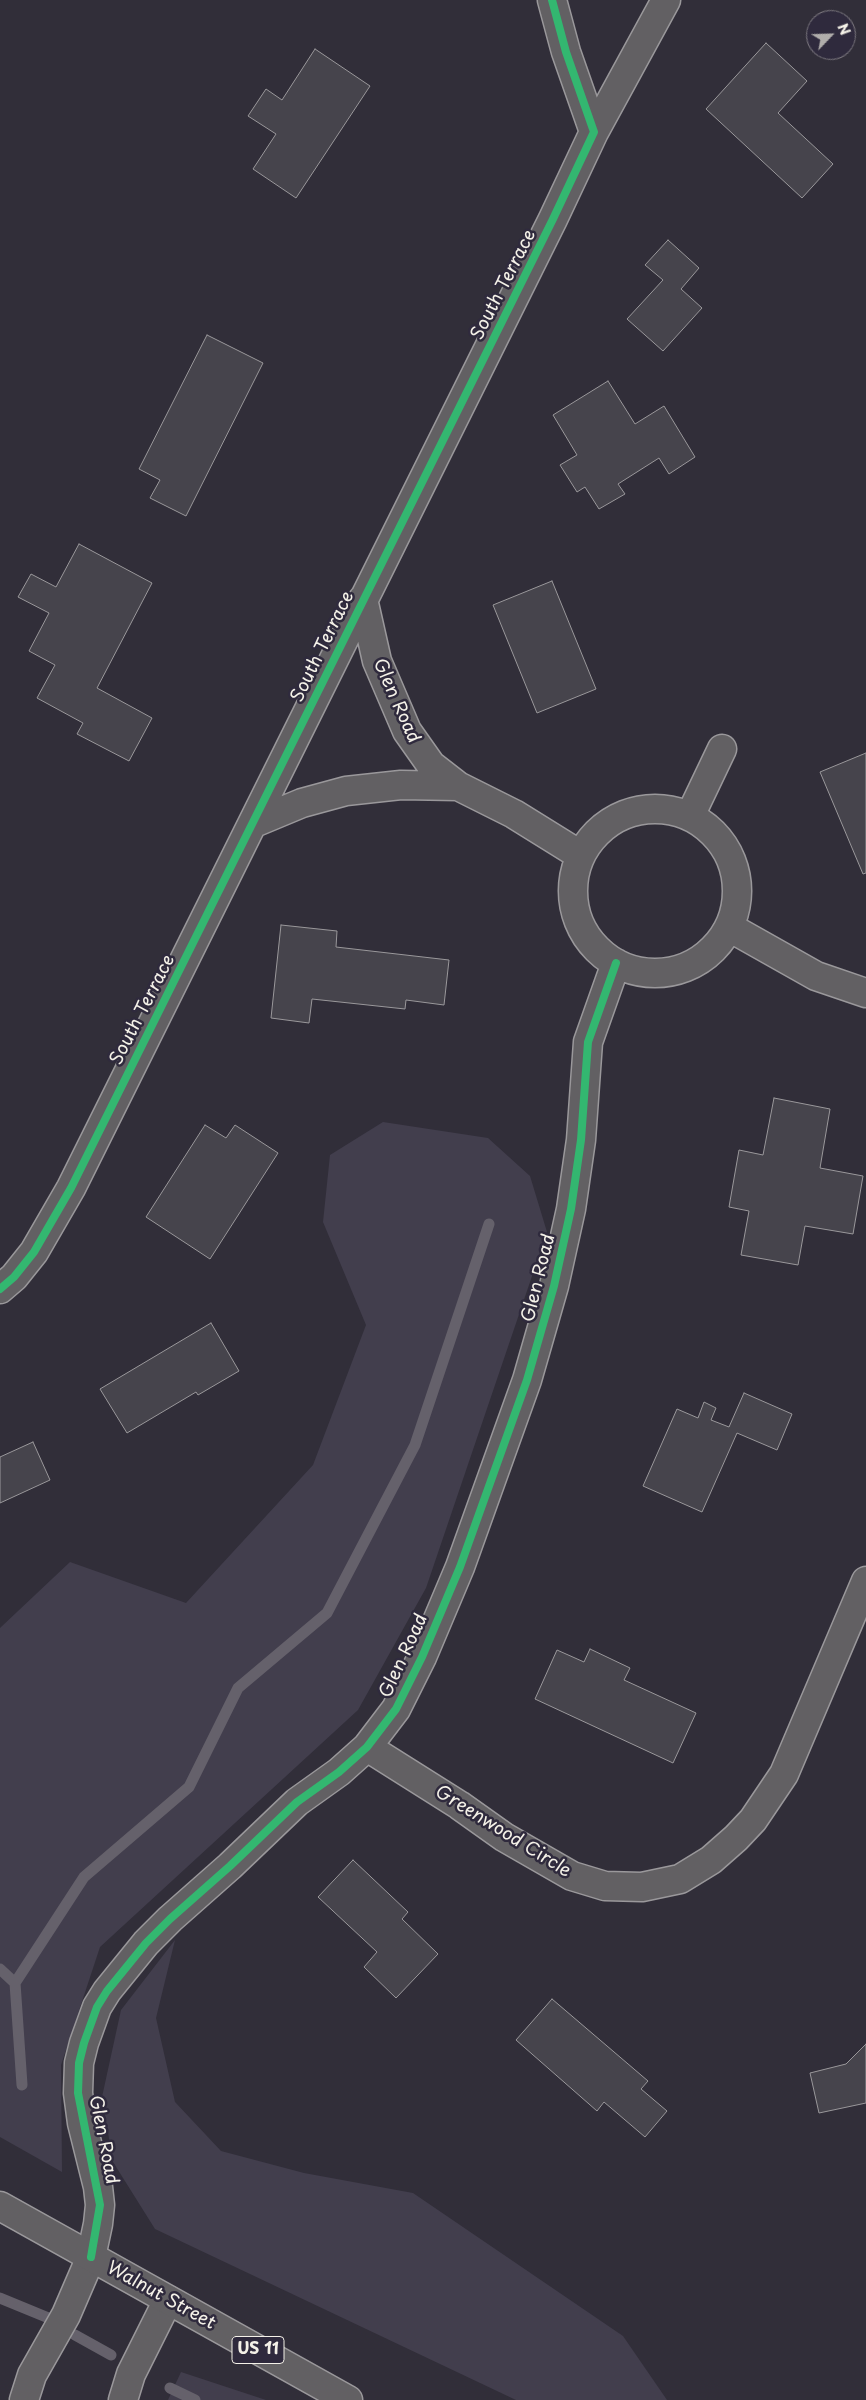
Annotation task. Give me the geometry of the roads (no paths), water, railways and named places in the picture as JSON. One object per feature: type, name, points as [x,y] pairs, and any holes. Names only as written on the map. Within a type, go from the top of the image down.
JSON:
[{"type":"street","points":[[552,0],[566,52],[594,132]]},
{"type":"street","name":"South Terrace","points":[[0,1288],[14,1276],[34,1252],[71,1188],[254,823],[363,599],[549,227],[594,132],[666,0]]},
{"type":"street","name":"Glen Road","points":[[363,599],[376,661],[407,731],[431,765],[458,786],[514,814],[580,855]]},
{"type":"street","points":[[690,816],[722,749]]},
{"type":"street","name":"Glen Road","points":[[254,823],[302,803],[346,791],[401,785],[458,786]]},
{"type":"street","points":[[650,808],[668,809],[690,816],[714,833],[727,850],[736,877],[737,892],[734,914],[729,927],[718,944],[696,962],[670,972],[655,974],[634,971],[616,964],[602,954],[583,932],[573,905],[573,876],[580,855],[587,842],[602,827],[626,813],[650,808]]},
{"type":"street","points":[[729,927],[816,976],[866,994]]},
{"type":"street","name":"Glen Road","points":[[24,2400],[32,2375],[66,2315],[91,2257],[100,2205],[78,2093],[79,2063],[97,2007],[107,1991],[146,1943],[170,1919],[230,1866],[297,1802],[339,1772],[367,1747],[396,1709],[422,1657],[460,1567],[527,1380],[554,1286],[571,1209],[581,1140],[588,1042],[616,964]]},
{"type":"street","name":"Greenwood Circle","points":[[367,1747],[459,1805],[504,1837],[572,1876],[605,1886],[642,1887],[680,1879],[711,1860],[736,1838],[753,1820],[784,1774],[866,1582]]},
{"type":"street","name":"Walnut Street","points":[[0,2206],[348,2400]]},
{"type":"street","points":[[123,2400],[135,2364],[168,2300]]},
{"type":"waterway","points":[[22,2085],[15,1983],[84,1877],[189,1787],[238,1688],[327,1613],[415,1445],[489,1224]]},
{"type":"waterway","points":[[0,1969],[15,1983]]},
{"type":"waterway","points":[[0,2298],[51,2319]]},
{"type":"waterway","points":[[75,2335],[111,2355]]},
{"type":"waterway","points":[[170,2388],[195,2400]]}]
